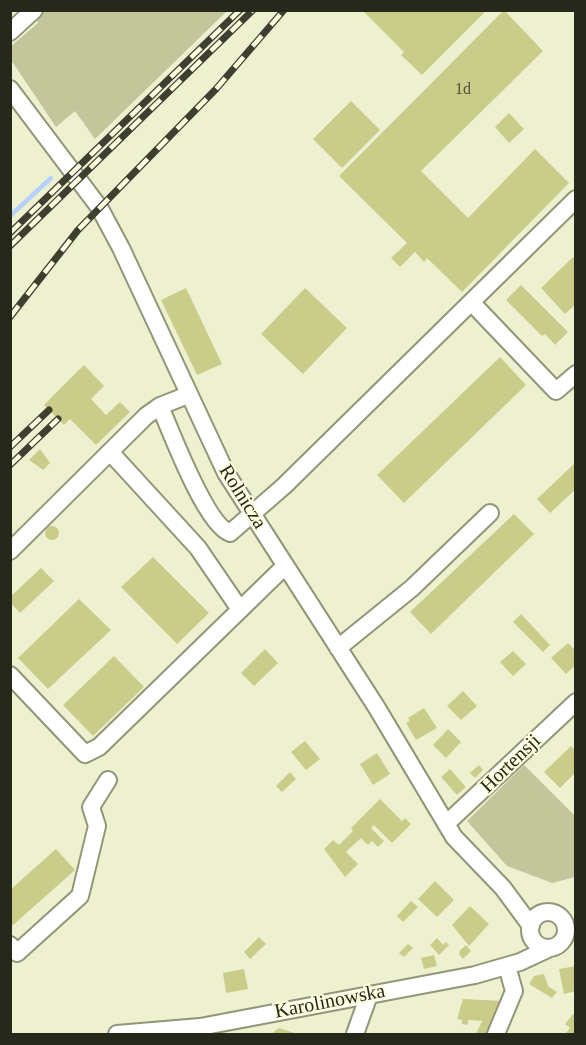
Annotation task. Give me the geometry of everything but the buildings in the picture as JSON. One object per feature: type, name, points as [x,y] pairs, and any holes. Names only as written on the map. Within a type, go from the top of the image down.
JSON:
[{"type":"street","points":[[10,32],[34,10]]},
{"type":"street","name":"Rolnicza","points":[[10,89],[99,207],[121,248],[220,463],[338,648],[446,824],[467,853],[503,888],[531,929]]},
{"type":"street","points":[[160,406],[196,488],[223,531],[230,533],[253,515],[576,199]]},
{"type":"street","points":[[472,303],[556,391],[576,374]]},
{"type":"street","points":[[10,551],[146,416],[160,406],[188,395]]},
{"type":"street","points":[[111,453],[198,548],[239,608]]},
{"type":"street","points":[[338,648],[412,588],[490,513]]},
{"type":"street","points":[[10,675],[85,754],[99,747],[239,608],[285,566]]},
{"type":"street","name":"Hortensji","points":[[446,824],[576,702]]},
{"type":"street","points":[[10,945],[18,953],[80,896],[97,826],[91,807],[108,780]]},
{"type":"street","name":"Rolnicza","points":[[503,888],[562,918]]},
{"type":"street","points":[[496,1035],[514,991],[507,966],[537,916],[562,918],[566,935],[562,944],[535,942],[531,929]]},
{"type":"street","name":"Karolinowska","points":[[117,1035],[200,1027],[475,975],[507,966],[562,944]]},
{"type":"street","points":[[355,1035],[369,995]]},
{"type":"green space","points":[[42,11],[227,11],[95,139],[75,111],[56,127],[11,60],[10,47],[38,23],[35,17]]},
{"type":"green space","points":[[524,765],[575,816],[575,877],[552,883],[507,866],[467,821]]},
{"type":"waterway","points":[[10,216],[51,178]]},
{"type":"railway","points":[[10,233],[240,10]]},
{"type":"railway","points":[[10,246],[253,10]]},
{"type":"railway","points":[[10,317],[78,230],[216,89],[284,10]]},
{"type":"railway","points":[[10,447],[49,410]]},
{"type":"railway","points":[[10,465],[58,419]]}]
